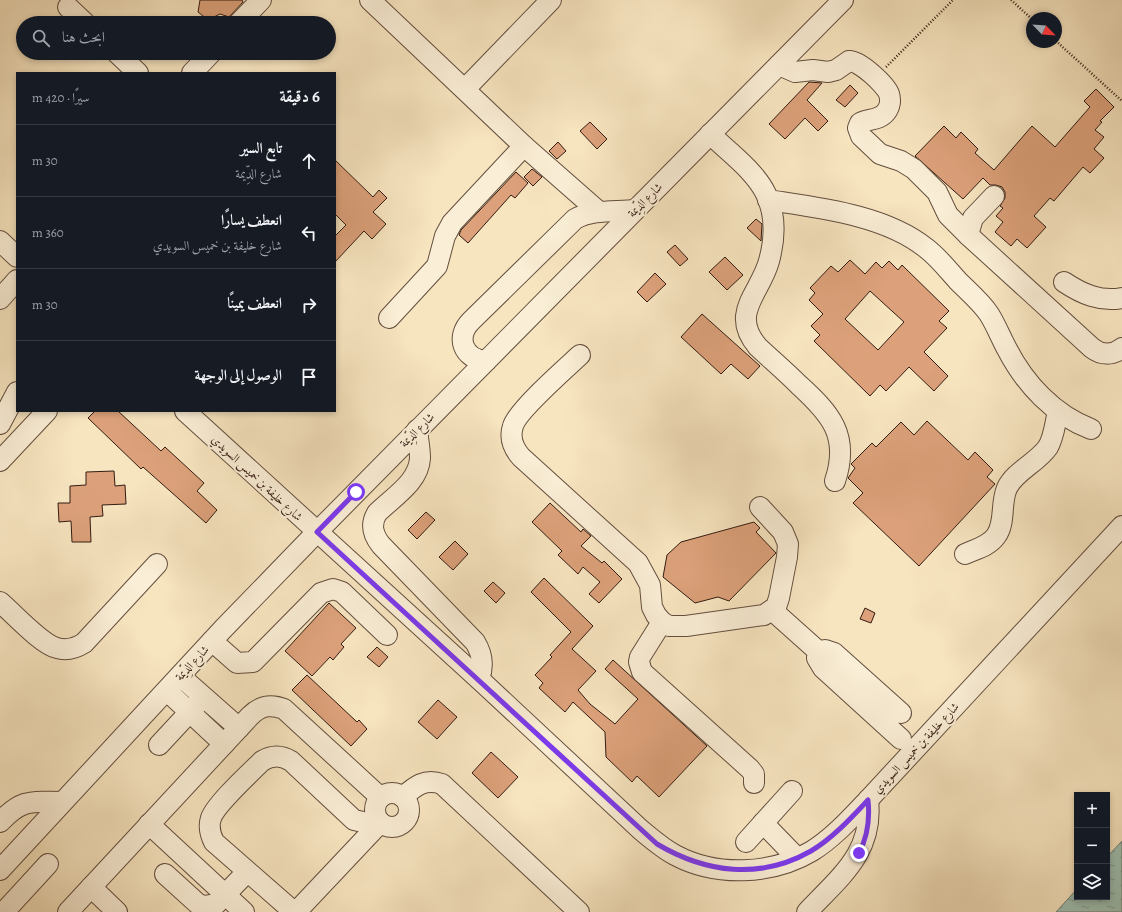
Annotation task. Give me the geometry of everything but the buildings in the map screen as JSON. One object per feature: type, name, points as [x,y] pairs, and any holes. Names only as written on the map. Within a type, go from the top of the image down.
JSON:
[{"type":"street","points":[[246,16],[261,0]]},
{"type":"street","points":[[370,0],[466,88],[524,146],[598,211]]},
{"type":"street","points":[[466,88],[551,0]]},
{"type":"street","name":"شارع الدِّيمة","points":[[0,870],[212,641],[317,532],[843,0]]},
{"type":"street","points":[[68,7],[78,16]]},
{"type":"street","points":[[124,60],[137,72]]},
{"type":"street","points":[[193,72],[204,60]]},
{"type":"street","points":[[778,65],[795,72],[813,70],[828,72],[853,61],[860,64],[875,78],[889,95],[890,104],[882,116],[860,123],[858,128],[859,134],[880,154],[901,161],[914,169],[937,192],[948,215],[968,235],[1095,350],[1108,354],[1122,348]]},
{"type":"street","points":[[710,134],[757,180],[768,200],[774,225],[773,242],[769,261],[747,307],[747,329],[751,339],[758,347],[820,404],[832,420],[839,435],[841,450],[840,466],[835,481]]},
{"type":"street","points":[[389,318],[437,266],[445,236],[456,217],[524,146]]},
{"type":"street","points":[[968,235],[974,218],[994,196]]},
{"type":"street","points":[[768,200],[820,208],[887,225],[910,236],[928,249],[988,313],[1016,365],[1040,394],[1058,412],[1079,425],[1091,429]]},
{"type":"street","points":[[486,361],[479,360],[467,353],[462,340],[466,326],[568,225],[583,214],[598,211],[635,210]]},
{"type":"street","points":[[0,241],[16,256]]},
{"type":"street","points":[[0,299],[16,281]]},
{"type":"street","points":[[1064,282],[1077,291],[1090,297],[1105,299],[1122,298]]},
{"type":"street","points":[[580,355],[517,417],[513,425],[512,442],[521,457],[638,563],[650,585],[652,607],[662,622],[678,627],[764,615],[772,610],[779,598],[788,544],[783,532],[760,507]]},
{"type":"street","points":[[0,424],[16,394]]},
{"type":"street","points":[[0,461],[46,412]]},
{"type":"street","name":"شارع خليفة بن خميس السويدي","points":[[186,412],[657,844],[676,855],[696,863],[717,868],[739,870],[784,864],[812,850],[828,838],[868,800],[1122,526]]},
{"type":"street","points":[[965,554],[985,546],[997,535],[1003,520],[1004,499],[1008,487],[1048,447],[1053,436],[1058,412]]},
{"type":"street","points":[[417,430],[420,459],[415,474],[411,481],[377,513],[374,518],[373,530],[381,545],[475,642],[482,656],[481,672],[478,679]]},
{"type":"street","points":[[0,602],[48,645],[67,649],[76,647],[84,643],[157,564]]},
{"type":"street","points":[[212,641],[237,663],[253,662],[321,592],[333,589],[342,592],[387,635]]},
{"type":"street","points":[[772,610],[819,652]]},
{"type":"street","points":[[662,622],[640,657],[639,662],[642,672],[750,769],[754,774],[754,783]]},
{"type":"street","points":[[819,652],[825,650],[834,653],[901,713]]},
{"type":"street","points":[[819,652],[817,658],[823,668],[901,739]]},
{"type":"street","points":[[180,676],[239,728]]},
{"type":"street","points":[[167,690],[224,744]]},
{"type":"street","points":[[159,746],[204,697]]},
{"type":"street","points":[[68,912],[256,710],[262,707],[277,706],[284,709],[380,797]]},
{"type":"street","points":[[378,821],[295,912],[214,842],[209,827],[210,819],[219,806],[258,765],[268,758],[280,757],[291,761],[354,820],[368,823],[378,821],[390,828],[400,826],[408,818],[409,807],[403,797],[394,793],[384,794],[380,797],[374,808],[378,821]]},
{"type":"street","points":[[403,797],[421,783],[433,781],[442,784],[578,912]]},
{"type":"street","points":[[746,842],[792,791]]},
{"type":"street","points":[[807,912],[853,863],[859,853],[864,843],[869,822],[868,800]]},
{"type":"street","points":[[0,822],[12,809],[23,803],[62,802]]},
{"type":"street","points":[[762,823],[797,858]]},
{"type":"street","points":[[149,824],[244,912]]},
{"type":"street","points":[[4,912],[48,864]]},
{"type":"street","points":[[165,874],[198,904],[204,906],[216,904],[247,872]]},
{"type":"street","points":[[91,887],[117,912]]},
{"type":"path","points":[[875,78],[953,0]]},
{"type":"path","points":[[1011,0],[1026,14]]},
{"type":"path","points":[[1062,46],[1122,101]]},
{"type":"water","points":[[1122,841],[1122,912],[1056,912],[1074,892],[1074,900],[1110,900],[1110,854]]},
{"type":"route","points":[[356,492],[317,532],[657,844],[676,855],[696,863],[717,868],[739,870],[784,864],[812,850],[828,838],[868,800],[869,822],[864,843],[859,853]]}]
